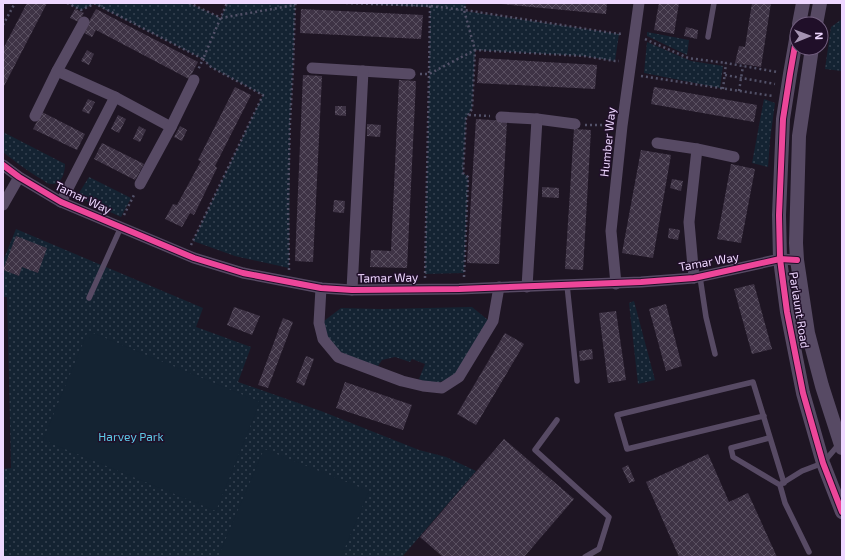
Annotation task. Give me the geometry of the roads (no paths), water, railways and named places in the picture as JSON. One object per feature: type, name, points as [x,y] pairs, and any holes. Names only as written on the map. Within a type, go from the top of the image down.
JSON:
[{"type":"street","name":"Humber Way","points":[[616,284],[611,231],[622,126],[639,3]]},
{"type":"street","points":[[801,16],[803,3]]},
{"type":"street","points":[[818,16],[820,3]]},
{"type":"street","points":[[35,116],[57,71],[84,22]]},
{"type":"street","name":"Parlaunt Road","points":[[793,56],[783,119],[779,215],[780,259],[803,393],[823,463],[842,512]]},
{"type":"street","name":"Parlaunt Road","points":[[811,56],[799,136],[796,242],[797,260],[808,333],[822,386],[841,445]]},
{"type":"street","points":[[312,68],[410,74]]},
{"type":"street","points":[[57,71],[115,97],[171,127]]},
{"type":"street","points":[[352,290],[363,71]]},
{"type":"street","points":[[140,184],[171,127],[194,80]]},
{"type":"street","points":[[61,202],[115,97]]},
{"type":"street","points":[[501,117],[537,119],[575,124]]},
{"type":"street","points":[[527,287],[537,119]]},
{"type":"street","points":[[657,143],[697,149],[734,157]]},
{"type":"street","points":[[697,149],[689,222],[697,277]]},
{"type":"street","name":"Tamar Way","points":[[3,165],[19,177],[61,202],[186,254],[243,274],[321,288],[352,290],[616,284],[697,277],[780,259],[797,260]]},
{"type":"street","points":[[3,205],[19,177]]},
{"type":"street","points":[[321,288],[319,323],[323,339],[338,357],[402,381],[423,386],[442,388],[459,377],[493,321],[499,287]]},
{"type":"lane","points":[[708,37],[714,3]]},
{"type":"lane","points":[[89,298],[120,226]]},
{"type":"lane","points":[[697,277],[715,354]]},
{"type":"lane","points":[[567,286],[577,382]]},
{"type":"lane","points":[[764,416],[627,449],[617,415],[753,382],[764,416],[786,503],[809,552]]},
{"type":"lane","points":[[557,420],[535,450],[609,517],[600,549],[585,557]]},
{"type":"lane","points":[[770,438],[731,448],[733,457],[782,484]]},
{"type":"lane","points":[[782,484],[802,471],[823,463],[841,445]]},
{"type":"park label","name":"Harvey Park","points":[[131,437]]}]
